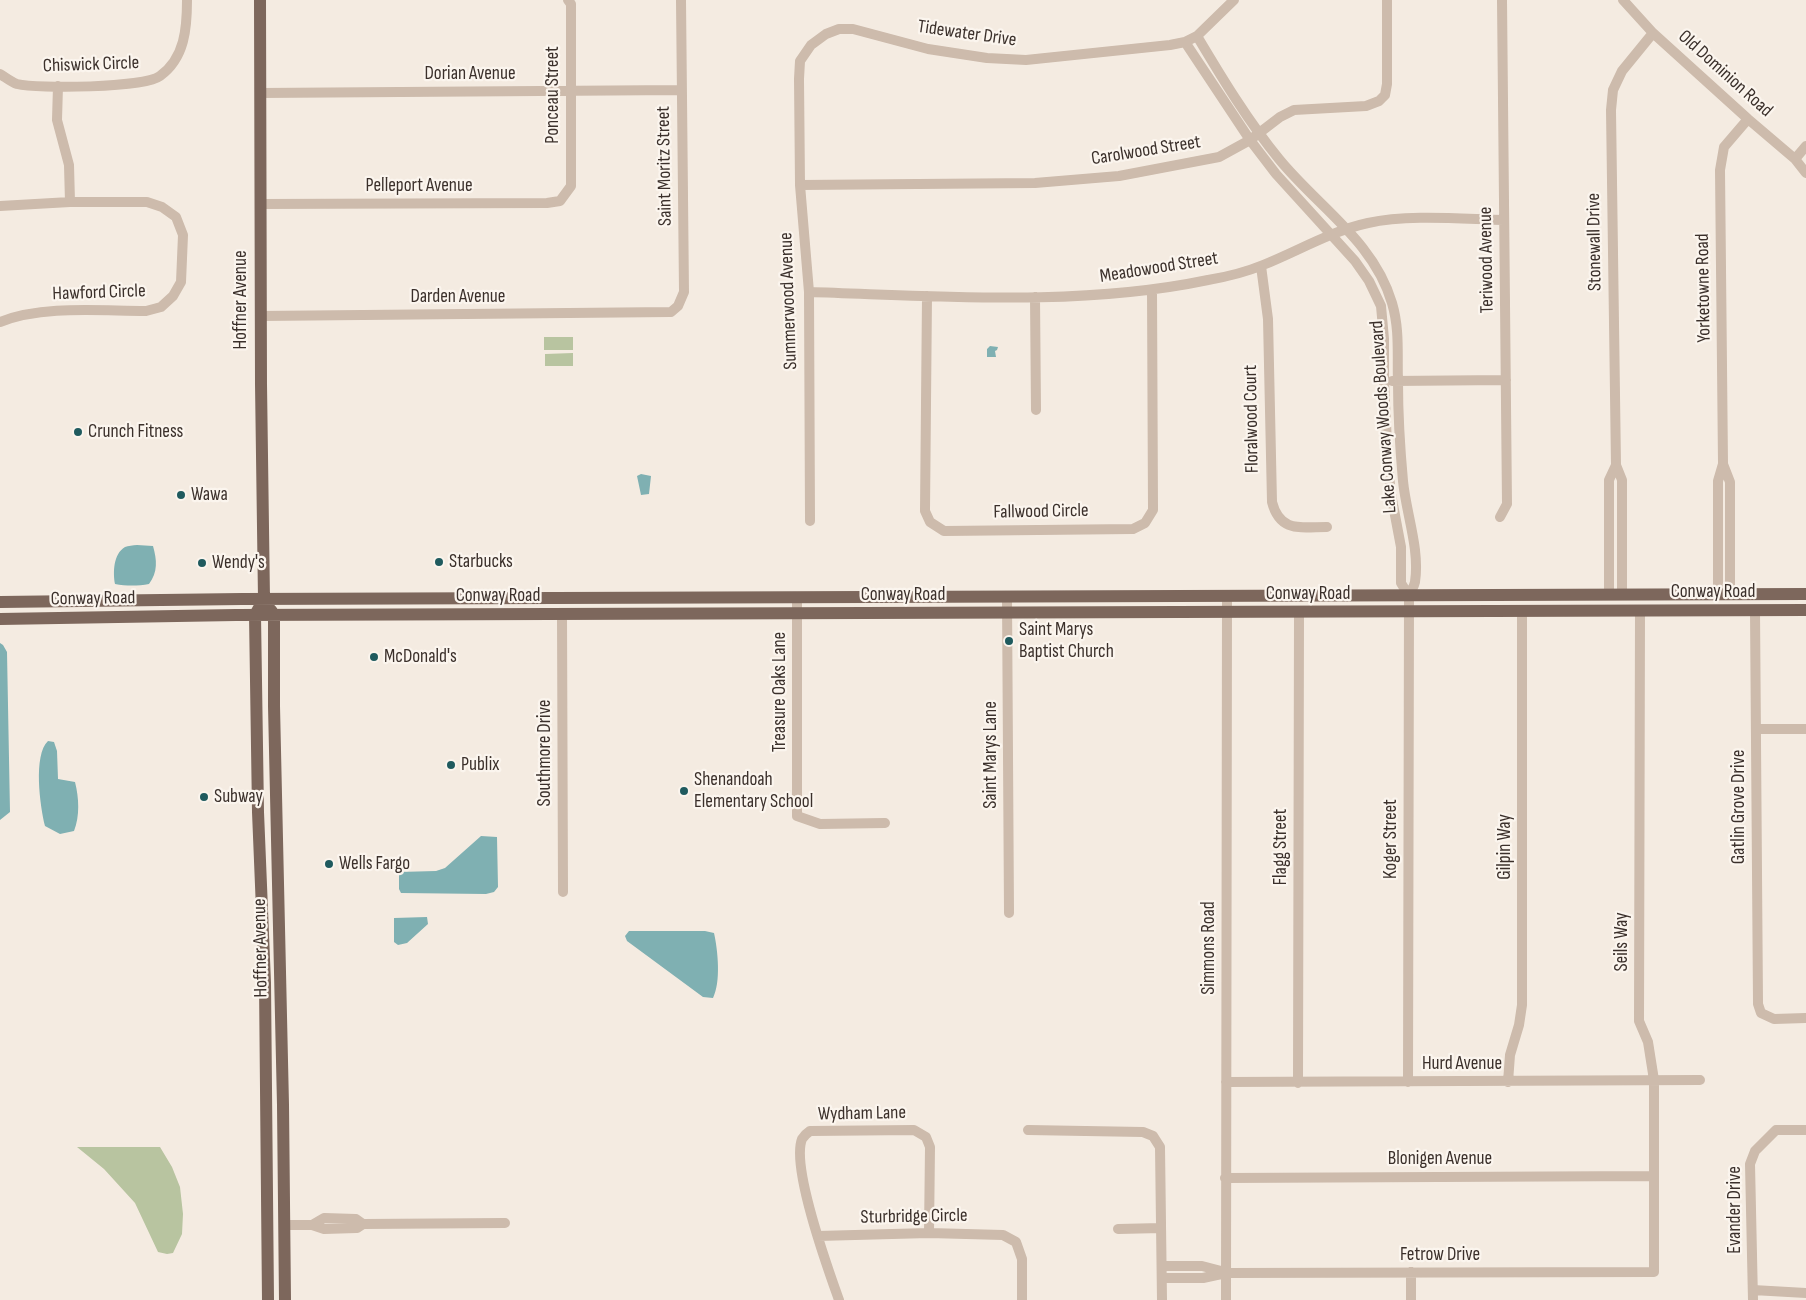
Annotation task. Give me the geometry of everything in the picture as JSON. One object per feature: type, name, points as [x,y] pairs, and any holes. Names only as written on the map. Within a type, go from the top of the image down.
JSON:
[{"type":"main road","name":"Hoffner Avenue","points":[[260,0],[260,316],[264,599],[255,616],[258,812],[266,983],[268,1300]]},
{"type":"main road","points":[[1640,611],[1655,602],[1693,594]]},
{"type":"main road","name":"Conway Road","points":[[0,602],[264,599],[1801,594]]},
{"type":"main road","points":[[1755,610],[1766,602],[1801,594]]},
{"type":"main road","points":[[1561,611],[1579,605],[1607,602],[1616,595]]},
{"type":"main road","points":[[487,615],[498,605],[542,605],[565,598]]},
{"type":"main road","points":[[264,599],[274,615]]},
{"type":"main road","points":[[425,615],[445,608],[474,608],[489,599]]},
{"type":"main road","points":[[75,618],[90,611],[100,601]]},
{"type":"main road","name":"Conway Road","points":[[0,619],[274,615],[1806,610]]},
{"type":"main road","name":"Hoffner Avenue","points":[[274,615],[285,1300]]},
{"type":"main road","points":[[264,935],[269,945],[269,965],[274,976],[280,980]]},
{"type":"main road","points":[[266,983],[275,994],[277,1063],[282,1079]]},
{"type":"main road","points":[[268,1286],[278,1293],[279,1300]]},
{"type":"street","name":"Chiswick Circle","points":[[0,74],[16,84],[58,86],[121,85],[149,81],[160,76],[175,60],[182,45],[187,25],[187,0]]},
{"type":"street","name":"Saint Moritz Street","points":[[655,313],[671,312],[678,306],[684,292],[681,0]]},
{"type":"street","name":"Tidewater Drive","points":[[799,79],[800,61],[811,45],[826,34],[839,29],[853,29],[928,49],[986,58],[1026,60],[1185,42],[1197,36],[1234,0]]},
{"type":"street","name":"Carolwood Street","points":[[800,185],[1035,183],[1119,176],[1219,157],[1250,140],[1294,110],[1366,106],[1379,101],[1385,95],[1387,84],[1387,0]]},
{"type":"street","name":"Teriwood Avenue","points":[[1500,516],[1507,504],[1502,0]]},
{"type":"street","name":"Old Dominion Road","points":[[1623,0],[1653,33],[1748,120],[1795,159],[1806,173]]},
{"type":"street","name":"Ponceau Street","points":[[569,2],[570,186]]},
{"type":"street","name":"Stonewall Drive","points":[[1616,595],[1622,480],[1616,465],[1611,110],[1613,90],[1622,71],[1653,33]]},
{"type":"street","name":"Lake Conway Woods Boulevard","points":[[1197,36],[1259,133],[1280,161],[1347,228],[1365,249],[1383,277],[1393,304],[1398,336],[1402,480],[1415,556],[1415,583],[1409,596]]},
{"type":"street","name":"Lake Conway Woods Boulevard","points":[[1185,42],[1250,140],[1276,174],[1355,261],[1369,280],[1381,306],[1391,494],[1400,547],[1401,583],[1409,596]]},
{"type":"street","name":"Summerwood Avenue","points":[[799,79],[800,185],[809,292],[810,521]]},
{"type":"street","points":[[58,86],[57,120],[69,165],[70,202]]},
{"type":"street","name":"Dorian Avenue","points":[[260,94],[681,90]]},
{"type":"street","name":"Yorketowne Road","points":[[1724,594],[1730,482],[1723,464],[1720,170],[1724,147],[1748,120]]},
{"type":"street","points":[[1795,159],[1806,146]]},
{"type":"street","name":"Pelleport Avenue","points":[[260,204],[547,203],[560,201],[570,186]]},
{"type":"street","name":"Hawford Circle","points":[[0,206],[70,202],[147,202],[162,207],[176,217],[183,235],[181,282],[173,296],[161,307],[146,311],[52,311],[13,317],[0,322]]},
{"type":"street","name":"Meadowood Street","points":[[809,292],[1035,297],[1092,296],[1152,290],[1210,280],[1261,266],[1347,228],[1368,222],[1396,219],[1504,220]]},
{"type":"street","name":"Floralwood Court","points":[[1261,266],[1268,319],[1272,502],[1275,513],[1282,523],[1292,527],[1327,527]]},
{"type":"street","name":"Fallwood Circle","points":[[927,296],[926,511],[930,522],[944,531],[1133,529],[1145,523],[1153,510],[1152,290]]},
{"type":"street","points":[[1035,297],[1036,410]]},
{"type":"street","name":"Darden Avenue","points":[[260,316],[655,313]]},
{"type":"street","points":[[1384,381],[1506,380]]},
{"type":"street","name":"Koger Street","points":[[1408,1082],[1409,596]]},
{"type":"street","name":"Saint Marys Lane","points":[[1007,597],[1009,913]]},
{"type":"street","name":"Simmons Road","points":[[1226,1300],[1227,597]]},
{"type":"street","points":[[636,598],[650,614]]},
{"type":"street","points":[[650,614],[654,598]]},
{"type":"street","name":"Treasure Oaks Lane","points":[[797,598],[796,816],[820,824],[885,823]]},
{"type":"street","name":"Gatlin Grove Drive","points":[[1755,610],[1758,1004],[1761,1013],[1774,1019],[1806,1018]]},
{"type":"street","name":"Gilpin Way","points":[[1508,1082],[1510,1055],[1519,1025],[1522,1005],[1522,611]]},
{"type":"street","name":"Seils Way","points":[[1640,611],[1639,1021],[1648,1042],[1654,1080],[1654,1272]]},
{"type":"street","name":"Flagg Street","points":[[1298,1082],[1299,612]]},
{"type":"street","name":"Southmore Drive","points":[[562,614],[563,892]]},
{"type":"street","points":[[1756,729],[1806,729]]},
{"type":"street","name":"Hurd Avenue","points":[[1226,1082],[1700,1080]]},
{"type":"street","name":"Wydham Lane","points":[[818,1236],[800,1168],[800,1150],[803,1137],[810,1131],[914,1130],[926,1137],[930,1147],[929,1233]]},
{"type":"street","points":[[1028,1130],[1143,1132],[1153,1136],[1160,1147],[1162,1300]]},
{"type":"street","name":"Evander Drive","points":[[1753,1295],[1750,1164],[1755,1151],[1776,1130],[1806,1130]]},
{"type":"street","name":"Blonigen Avenue","points":[[1225,1178],[1654,1176]]},
{"type":"street","points":[[284,1225],[312,1225],[324,1229],[357,1228],[363,1224],[505,1222]]},
{"type":"street","points":[[1118,1229],[1161,1228]]},
{"type":"street","name":"Sturbridge Circle","points":[[818,1236],[929,1233],[1003,1235],[1016,1242],[1022,1259],[1022,1300]]},
{"type":"street","points":[[818,1236],[839,1300]]},
{"type":"street","points":[[1162,1266],[1202,1266],[1226,1273]]},
{"type":"street","points":[[1411,1272],[1411,1300]]},
{"type":"street","name":"Fetrow Drive","points":[[1226,1273],[1654,1272]]},
{"type":"street","points":[[1162,1278],[1202,1278],[1226,1273]]},
{"type":"street","points":[[1753,1295],[1806,1293]]},
{"type":"green space","points":[[544,337],[573,337],[573,350],[544,350]]},
{"type":"green space","points":[[573,353],[573,366],[545,366],[545,354]]},
{"type":"green space","points":[[77,1147],[160,1147],[172,1167],[180,1187],[183,1214],[182,1234],[173,1253],[158,1252],[135,1203],[104,1169]]},
{"type":"water","points":[[990,346],[998,347],[995,351],[996,357],[987,357],[987,349]]},
{"type":"water","points":[[641,474],[651,476],[649,494],[641,495],[637,476]]},
{"type":"water","points":[[137,545],[153,546],[156,566],[152,579],[149,584],[145,585],[115,584],[114,569],[118,554],[125,547]]},
{"type":"water","points":[[0,643],[7,652],[10,812],[0,820]]},
{"type":"water","points":[[48,741],[54,742],[57,751],[58,779],[75,782],[77,794],[78,813],[74,831],[60,834],[45,826],[41,806],[40,757]]},
{"type":"water","points":[[481,836],[497,837],[498,887],[494,892],[486,894],[401,893],[399,889],[399,872],[436,871],[445,868]]},
{"type":"water","points":[[427,917],[428,924],[407,943],[398,945],[394,942],[394,918]]},
{"type":"water","points":[[629,931],[705,931],[714,933],[718,957],[718,975],[713,998],[703,997],[627,941],[625,936]]},
{"type":"place","name":"Crunch Fitness","points":[[78,432]]},
{"type":"place","name":"Wawa","points":[[181,495]]},
{"type":"place","name":"Starbucks","points":[[439,562]]},
{"type":"place","name":"Wendy's","points":[[202,563]]},
{"type":"place","name":"Saint Marys Baptist Church","points":[[1009,641]]},
{"type":"place","name":"McDonald's","points":[[374,657]]},
{"type":"place","name":"Publix","points":[[451,765]]},
{"type":"place","name":"Shenandoah Elementary School","points":[[684,791]]},
{"type":"place","name":"Subway","points":[[204,797]]},
{"type":"place","name":"Wells Fargo","points":[[329,864]]}]
